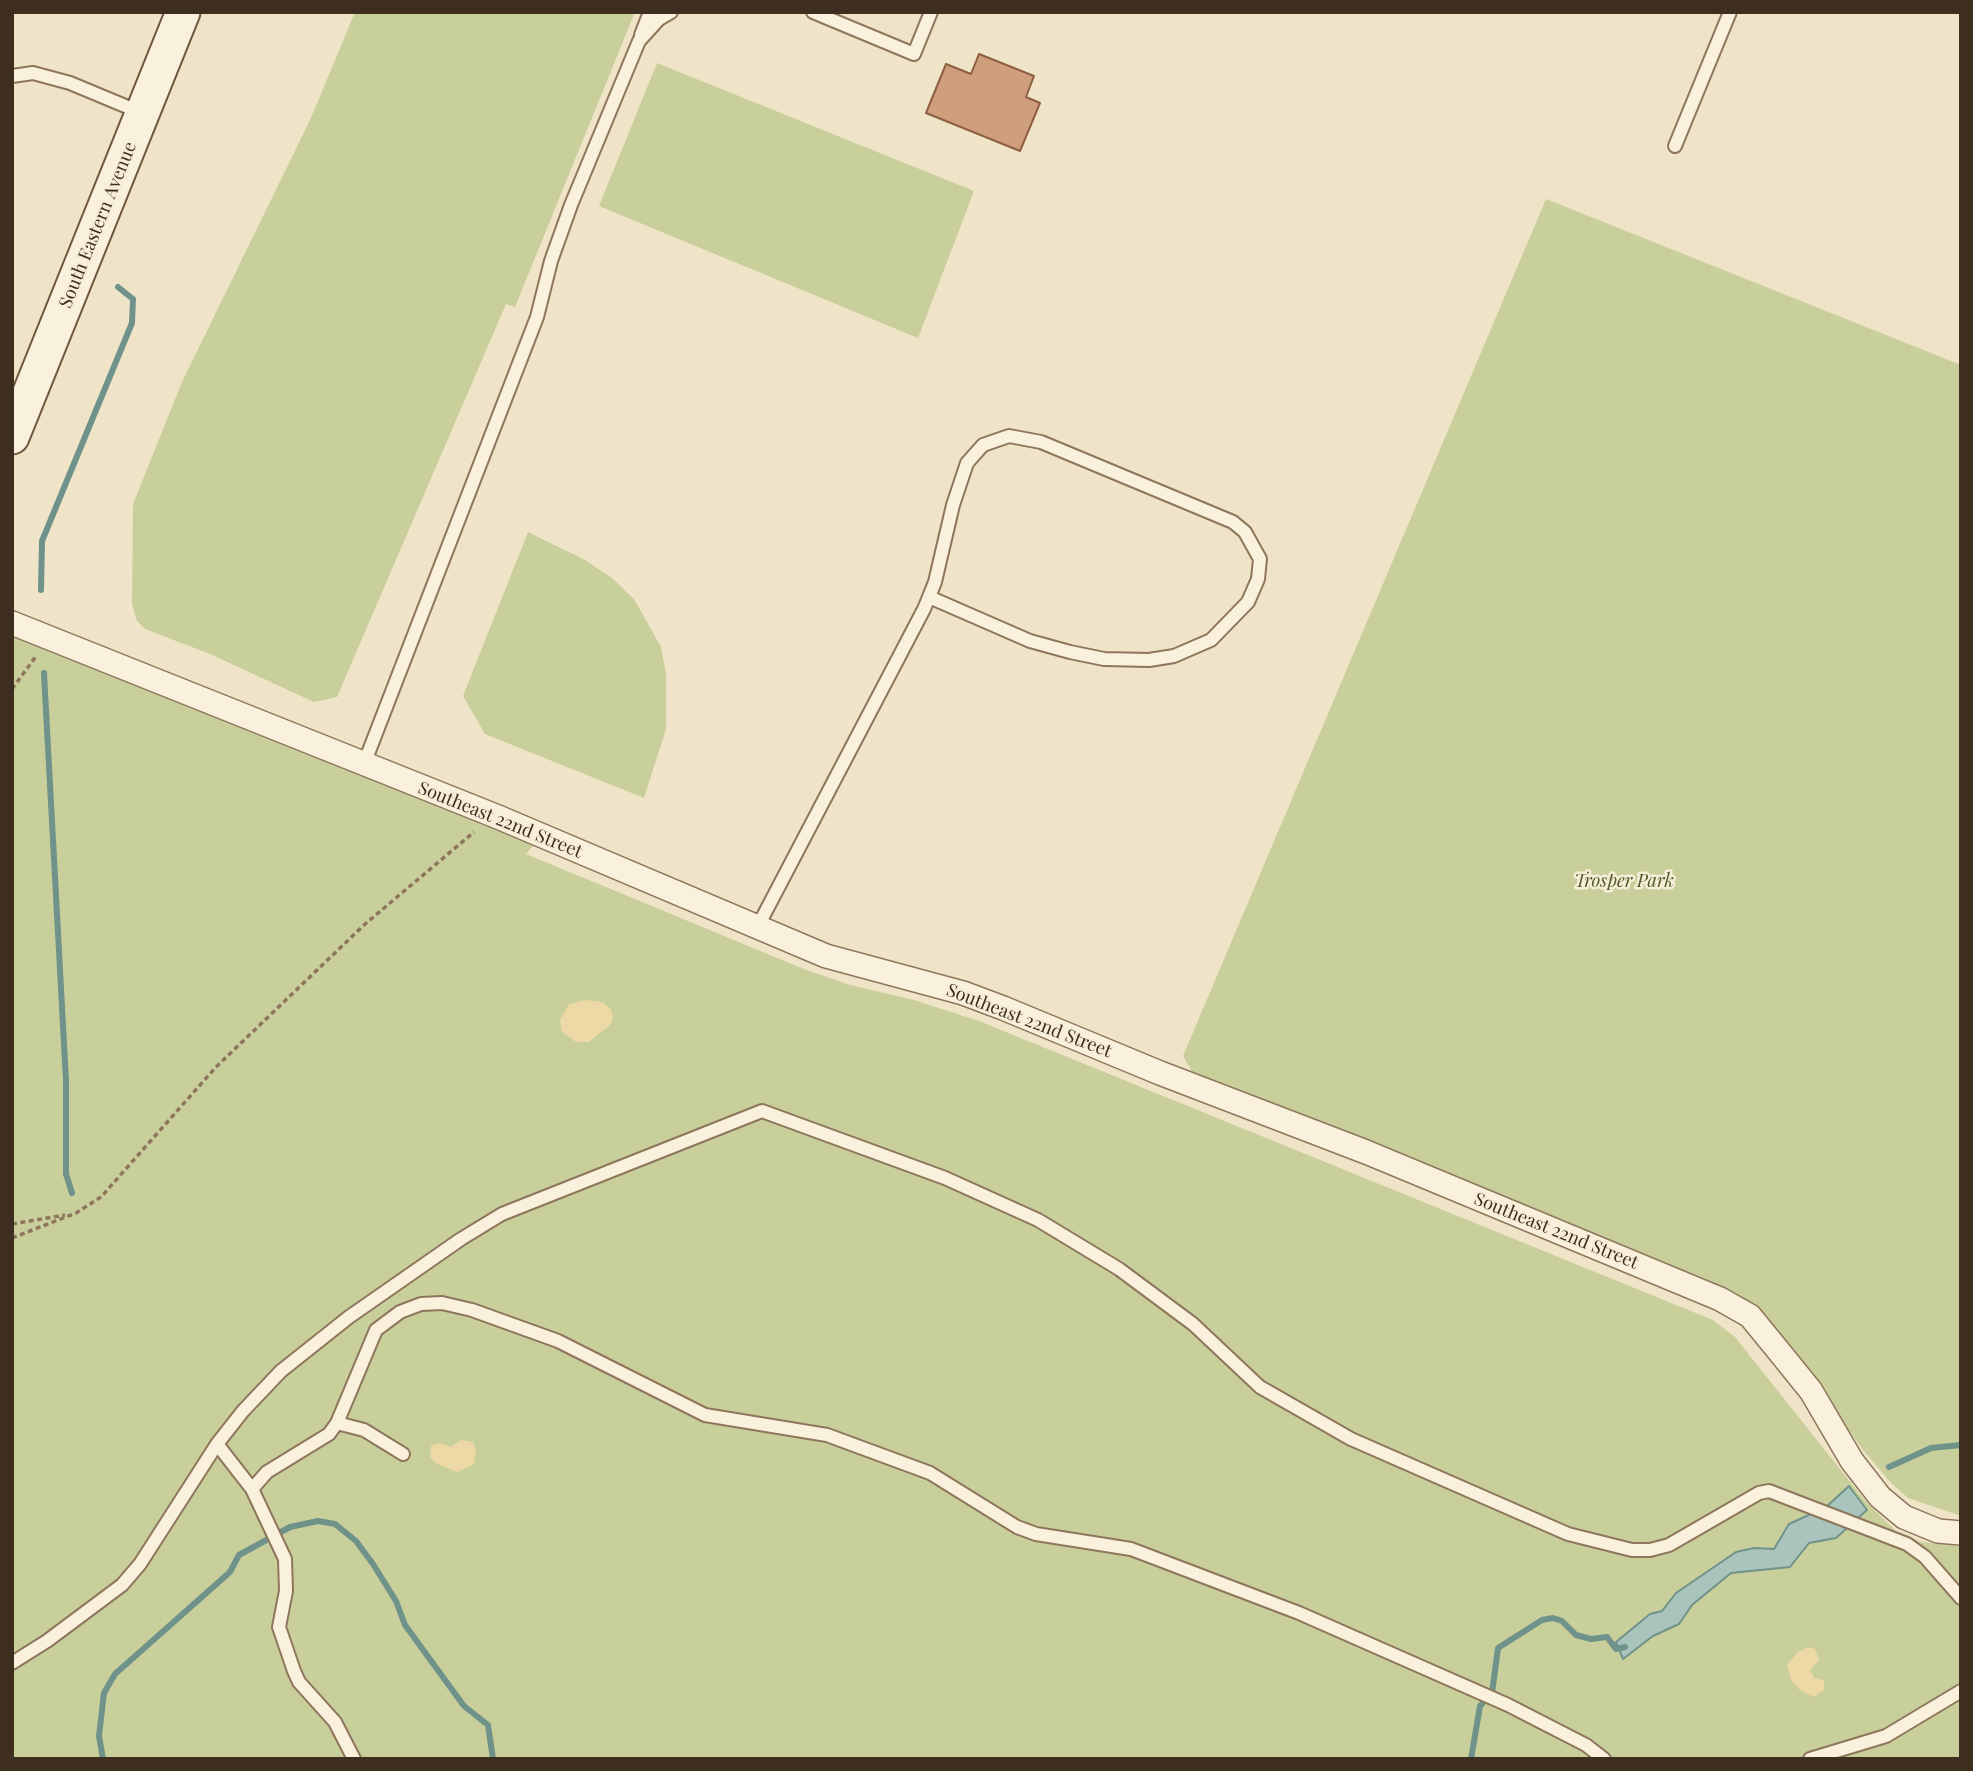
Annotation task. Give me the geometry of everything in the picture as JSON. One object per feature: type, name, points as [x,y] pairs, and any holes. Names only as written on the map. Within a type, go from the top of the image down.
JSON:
[{"type":"main road","name":"South Eastern Avenue","points":[[12,438],[183,12]]},
{"type":"street","name":"Southeast 22nd Street","points":[[12,623],[498,817],[757,929],[826,956],[963,993],[1003,1008],[1366,1152],[1720,1299],[1750,1316],[1777,1349],[1811,1391],[1852,1461],[1880,1496],[1904,1517],[1938,1531],[1961,1533]]},
{"type":"lane","points":[[364,764],[537,317],[551,261],[570,205],[650,12]]},
{"type":"lane","points":[[639,41],[659,19],[671,12]]},
{"type":"lane","points":[[813,12],[914,54],[931,12]]},
{"type":"lane","points":[[1675,146],[1730,12]]},
{"type":"lane","points":[[12,76],[33,73],[46,76],[142,113]]},
{"type":"lane","points":[[757,929],[929,597],[967,463],[983,445],[1009,436],[1041,442],[1233,522],[1245,532],[1260,559],[1258,579],[1248,602],[1211,640],[1174,656],[1149,660],[1104,660],[1070,652],[1030,640],[929,597]]},
{"type":"lane","points":[[12,1663],[47,1641],[122,1585],[140,1564],[217,1444],[281,1371],[340,1323],[461,1238],[502,1214],[762,1111],[945,1178],[1027,1214],[1119,1269],[1193,1324],[1260,1387],[1351,1439],[1568,1534],[1632,1550],[1650,1550],[1669,1545],[1726,1515],[1759,1493],[1769,1491],[1907,1544],[1926,1557],[1961,1598]]},
{"type":"lane","points":[[252,1489],[267,1472],[329,1434],[337,1423],[376,1330],[400,1312],[421,1304],[452,1305],[558,1341],[705,1415],[827,1435],[930,1473],[1017,1527],[1036,1534],[1131,1549],[1299,1613],[1508,1705],[1586,1745],[1604,1759]]},
{"type":"lane","points":[[337,1423],[365,1430],[403,1454]]},
{"type":"lane","points":[[217,1444],[252,1489],[285,1559],[286,1591],[279,1626],[299,1682],[335,1722],[354,1759]]},
{"type":"lane","points":[[1810,1759],[1886,1736],[1961,1691]]},
{"type":"path","points":[[12,689],[48,639]]},
{"type":"path","points":[[12,1238],[76,1213],[101,1197],[216,1067],[364,925],[475,831],[498,817]]},
{"type":"path","points":[[12,1224],[76,1213]]},
{"type":"green space","points":[[355,12],[635,12],[515,307],[506,304],[337,697],[314,702],[210,654],[145,629],[137,621],[132,604],[133,504],[182,382],[310,120]]},
{"type":"green space","points":[[657,63],[974,191],[918,338],[599,206]]},
{"type":"green space","name":"Trosper Park","points":[[1546,199],[1961,365],[1961,1516],[1908,1498],[1891,1483],[1863,1450],[1778,1330],[1747,1301],[1708,1280],[1192,1072],[1183,1056]]},
{"type":"green space","points":[[528,532],[585,560],[612,578],[634,599],[661,647],[666,674],[666,729],[644,798],[485,734],[463,696]]},
{"type":"green space","points":[[12,633],[534,845],[526,854],[804,969],[850,985],[914,1000],[979,1021],[1713,1320],[1735,1337],[1867,1503],[1896,1531],[1921,1542],[1961,1546],[1961,1759],[12,1759]]},
{"type":"sand","points":[[585,1000],[603,1002],[611,1010],[613,1017],[610,1025],[589,1042],[576,1042],[562,1032],[560,1020],[569,1004]]},
{"type":"sand","points":[[461,1440],[473,1442],[476,1450],[474,1464],[457,1472],[435,1463],[430,1457],[431,1446],[440,1443],[451,1447]]},
{"type":"sand","points":[[1808,1647],[1815,1649],[1819,1660],[1810,1670],[1814,1678],[1824,1680],[1824,1690],[1814,1697],[1800,1690],[1791,1680],[1787,1665],[1798,1652]]},
{"type":"water","points":[[1849,1486],[1867,1510],[1836,1538],[1809,1543],[1790,1567],[1731,1573],[1692,1605],[1679,1624],[1653,1636],[1623,1659],[1616,1642],[1650,1614],[1662,1611],[1676,1593],[1736,1552],[1754,1548],[1774,1549],[1789,1524],[1826,1507]]},
{"type":"building","points":[[979,54],[1034,76],[1026,97],[1040,103],[1020,151],[926,113],[946,64],[971,74]]},
{"type":"waterway","points":[[41,590],[42,541],[132,323],[133,299],[118,287]]},
{"type":"waterway","points":[[44,673],[66,1081],[66,1174],[72,1193]]},
{"type":"waterway","points":[[1889,1467],[1931,1448],[1961,1445]]},
{"type":"waterway","points":[[103,1759],[99,1736],[104,1693],[115,1674],[230,1572],[239,1555],[290,1527],[318,1521],[335,1524],[356,1541],[373,1564],[396,1601],[405,1625],[464,1706],[488,1725],[493,1759]]},
{"type":"waterway","points":[[1471,1759],[1480,1706],[1492,1693],[1498,1648],[1542,1620],[1553,1618],[1562,1621],[1576,1635],[1591,1639],[1607,1637],[1616,1649],[1625,1647]]}]
